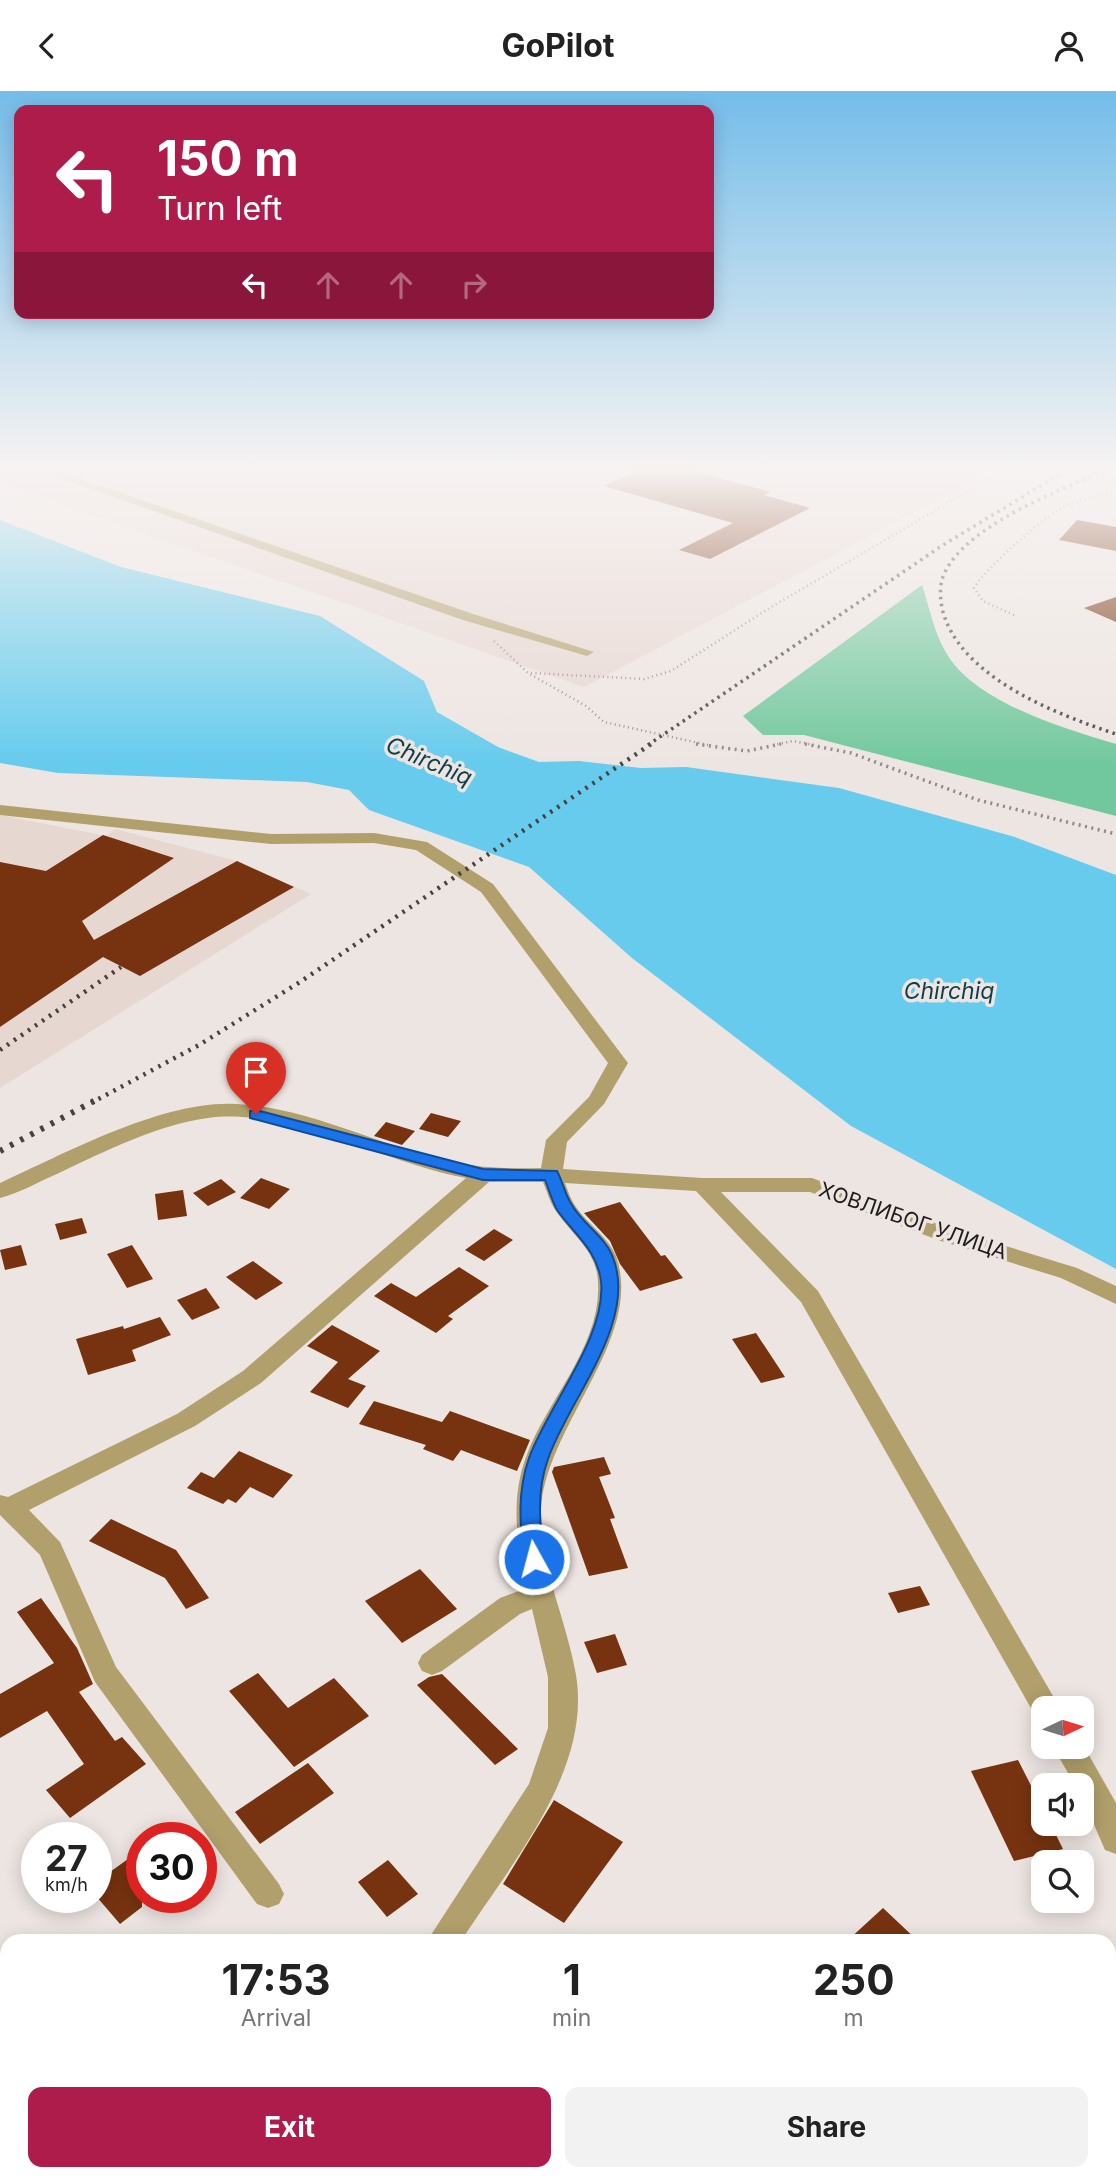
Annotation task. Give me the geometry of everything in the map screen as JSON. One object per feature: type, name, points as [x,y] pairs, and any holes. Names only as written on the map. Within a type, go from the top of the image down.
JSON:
[{"type":"street","points":[[328,568],[468,617],[587,652]]},
{"type":"street","points":[[0,810],[271,839],[374,838],[421,846],[487,888],[618,1063],[597,1100],[557,1140],[551,1175],[564,1207],[604,1255],[610,1283],[605,1318],[593,1350],[538,1458],[528,1510],[542,1594],[562,1677],[563,1728],[542,1790],[448,1934]]},
{"type":"street","name":"ХОВЛИБОГ УЛИЦА","points":[[0,1191],[155,1125],[194,1114],[234,1110],[278,1118],[483,1175],[551,1175],[702,1185],[811,1185],[949,1236],[1069,1273],[1116,1296]]},
{"type":"street","points":[[268,1894],[105,1674],[51,1549],[5,1507],[186,1420],[252,1377],[483,1175]]},
{"type":"street","points":[[702,1185],[810,1297],[1039,1696]]},
{"type":"street","points":[[432,1663],[510,1606],[542,1594]]},
{"type":"street","points":[[1075,1759],[1101,1803],[1116,1840]]},
{"type":"path","points":[[528,673],[644,679],[671,671],[837,568]]},
{"type":"path","points":[[989,568],[974,588],[983,601],[1014,615]]},
{"type":"path","points":[[468,617],[528,673],[586,706],[604,722],[692,743],[747,751],[793,741],[839,751],[978,800],[1116,834]]},
{"type":"shaded area","points":[[245,568],[808,568],[584,687]]},
{"type":"shaded area","points":[[0,815],[106,836],[115,829],[237,861],[311,894],[0,1088]]},
{"type":"green space","points":[[922,585],[941,644],[958,669],[976,685],[1021,711],[1116,744],[1116,816],[804,735],[763,735],[743,716]]},
{"type":"water","name":"Chirchiq","points":[[0,568],[127,568],[320,616],[424,681],[437,712],[498,747],[539,762],[579,761],[641,768],[686,767],[839,788],[1015,837],[1116,875],[1116,1269],[851,1126],[632,958],[529,867],[369,810],[349,790],[307,782],[58,773],[0,763]]},
{"type":"building","points":[[1116,597],[1116,622],[1084,608]]},
{"type":"building","points":[[103,835],[174,858],[82,921],[94,940],[237,861],[294,887],[140,976],[103,957],[0,1027],[0,862],[46,871]]},
{"type":"building","points":[[431,1113],[461,1121],[448,1137],[419,1129]]},
{"type":"building","points":[[386,1122],[415,1131],[402,1145],[374,1136]]},
{"type":"building","points":[[261,1178],[290,1189],[269,1209],[240,1198]]},
{"type":"building","points":[[221,1179],[236,1192],[208,1206],[193,1193]]},
{"type":"building","points":[[183,1190],[187,1216],[158,1220],[155,1194]]},
{"type":"building","points":[[620,1202],[661,1256],[665,1255],[683,1278],[640,1291],[620,1264],[610,1241],[584,1213]]},
{"type":"building","points":[[82,1218],[87,1233],[60,1240],[55,1224]]},
{"type":"building","points":[[494,1229],[513,1240],[484,1261],[465,1250]]},
{"type":"building","points":[[21,1245],[27,1265],[5,1270],[0,1250]]},
{"type":"building","points":[[132,1245],[153,1279],[127,1288],[107,1254]]},
{"type":"building","points":[[253,1261],[283,1283],[256,1300],[226,1277]]},
{"type":"building","points":[[459,1267],[489,1286],[448,1316],[453,1319],[436,1333],[374,1296],[391,1283],[416,1297]]},
{"type":"building","points":[[206,1288],[220,1308],[192,1320],[177,1300]]},
{"type":"building","points":[[160,1317],[171,1335],[132,1350],[136,1361],[88,1375],[76,1339],[123,1326],[124,1329]]},
{"type":"building","points":[[332,1325],[380,1351],[348,1379],[366,1386],[348,1408],[310,1392],[338,1362],[307,1346]]},
{"type":"building","points":[[756,1333],[785,1377],[761,1383],[732,1339]]},
{"type":"building","points":[[374,1401],[442,1422],[450,1411],[530,1440],[517,1471],[461,1450],[453,1461],[423,1449],[426,1445],[359,1424]]},
{"type":"building","points":[[239,1451],[293,1475],[273,1498],[250,1487],[236,1503],[228,1499],[223,1504],[187,1488],[201,1472],[214,1478]]},
{"type":"building","points":[[604,1457],[611,1474],[599,1477],[615,1518],[610,1519],[628,1568],[589,1576],[552,1472],[554,1467]]},
{"type":"building","points":[[111,1519],[176,1550],[209,1598],[186,1609],[165,1578],[89,1541]]},
{"type":"building","points":[[420,1569],[457,1609],[402,1643],[365,1601]]},
{"type":"building","points":[[920,1586],[930,1605],[898,1613],[888,1593]]},
{"type":"building","points":[[41,1598],[77,1648],[93,1684],[79,1692],[115,1741],[122,1737],[146,1764],[70,1818],[46,1790],[84,1764],[47,1711],[0,1738],[0,1694],[54,1663],[17,1612]]},
{"type":"building","points":[[615,1634],[627,1665],[597,1673],[584,1642]]},
{"type":"building","points":[[258,1673],[288,1708],[334,1678],[369,1716],[294,1767],[229,1691]]},
{"type":"building","points":[[442,1674],[518,1749],[495,1765],[417,1685],[429,1677]]},
{"type":"building","points":[[1018,1760],[1031,1785],[1031,1836],[1056,1836],[1063,1849],[1031,1850],[1031,1857],[1014,1861],[971,1771]]},
{"type":"building","points":[[308,1763],[334,1793],[260,1844],[235,1812]]},
{"type":"building","points":[[554,1800],[623,1842],[564,1923],[503,1884]]},
{"type":"building","points":[[126,1860],[126,1913],[134,1913],[120,1924],[111,1913],[112,1871]]},
{"type":"building","points":[[388,1860],[418,1894],[387,1917],[358,1882]]},
{"type":"building","points":[[883,1908],[911,1934],[855,1934]]},
{"type":"railway","points":[[648,745],[908,568]]},
{"type":"railway","points":[[947,568],[940,595],[942,608],[952,632],[968,654],[988,673],[1039,704],[1116,734]]},
{"type":"railway","points":[[91,1103],[199,1045],[300,982],[651,744]]},
{"type":"railway","points":[[0,1050],[121,967]]},
{"type":"railway","points":[[0,1151],[94,1101]]},
{"type":"route","points":[[256,1114],[483,1175],[551,1175],[564,1207],[604,1255],[610,1283],[605,1318],[593,1350],[538,1458],[528,1510],[534,1559]]}]
